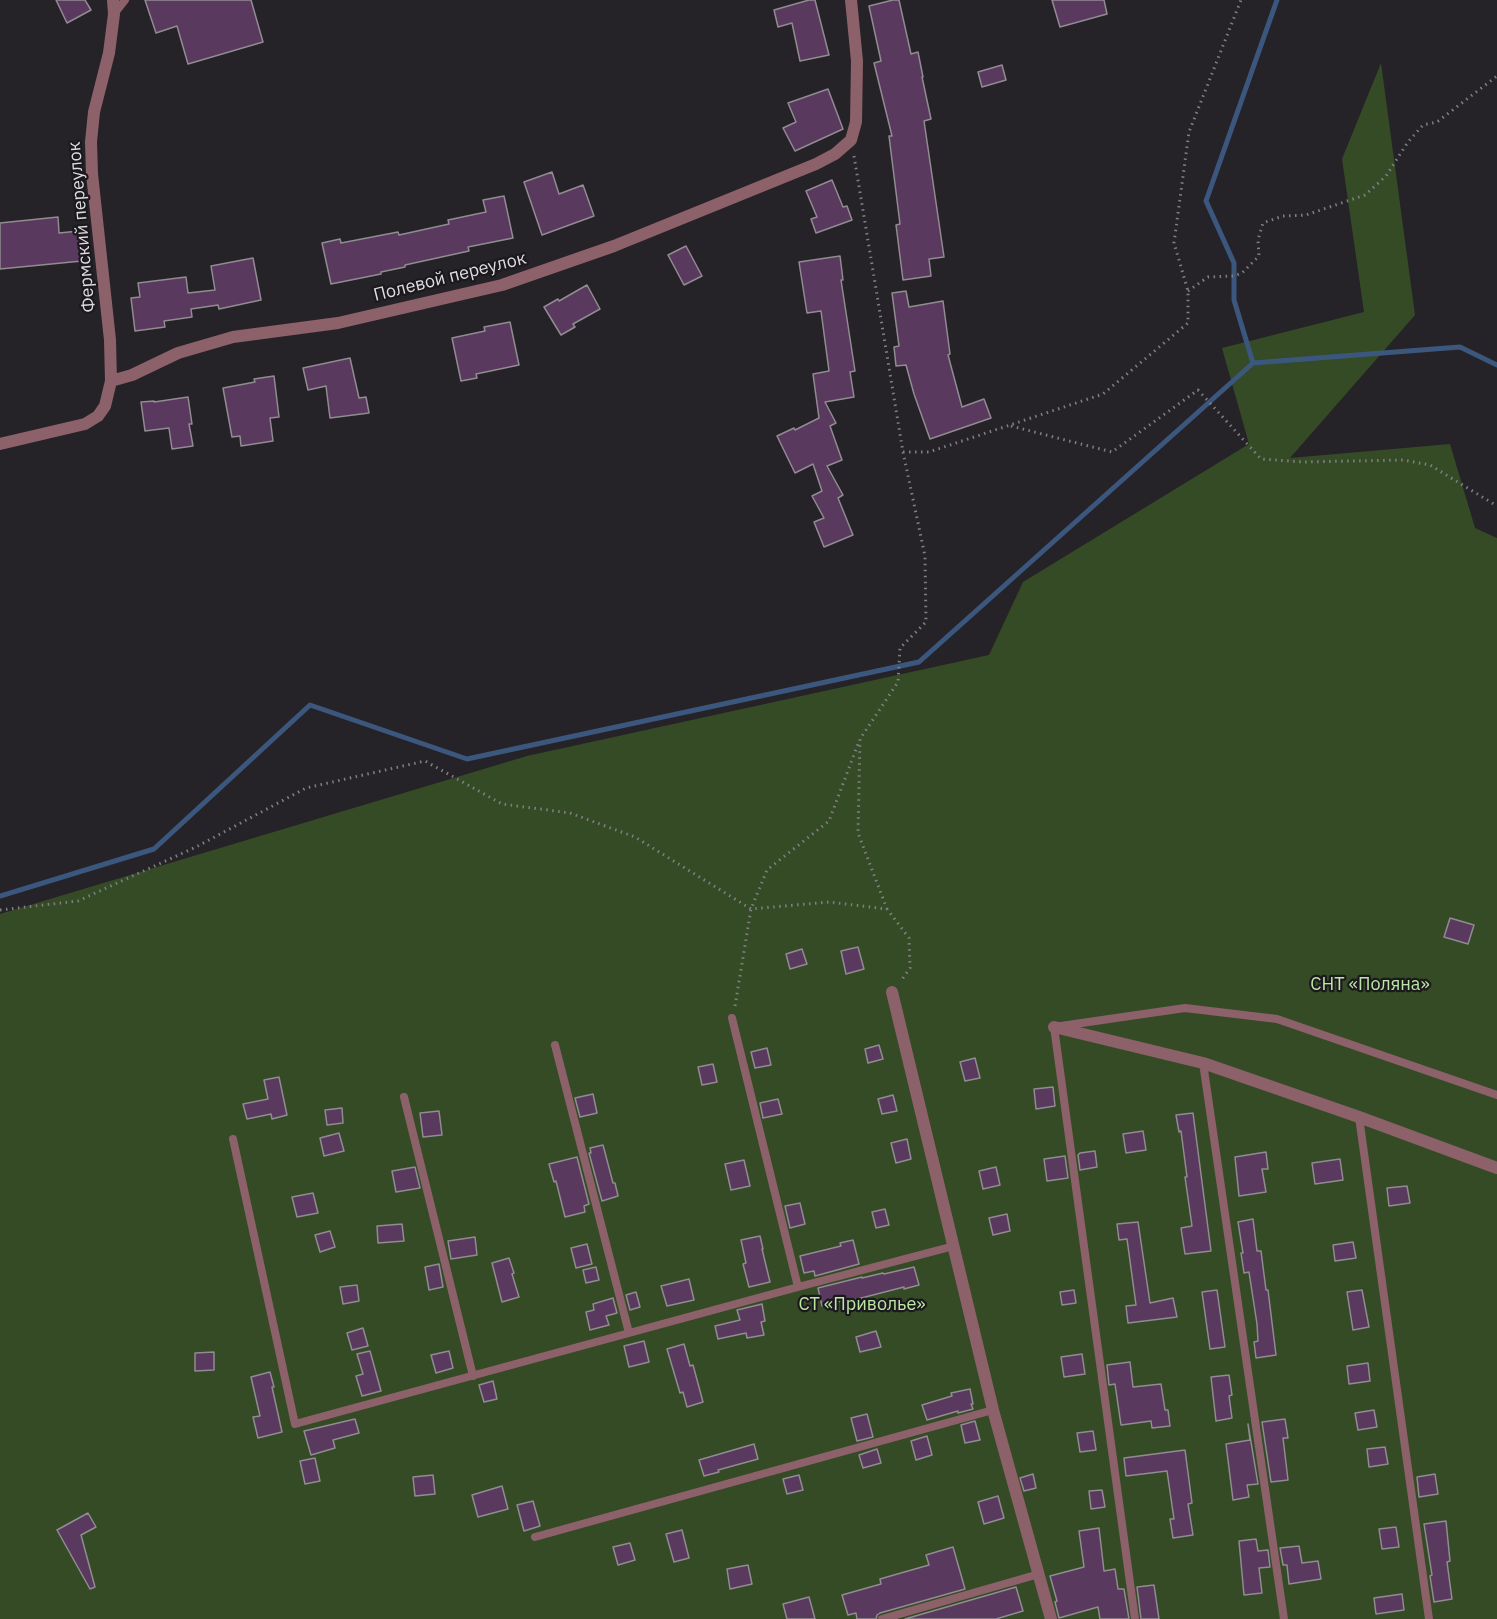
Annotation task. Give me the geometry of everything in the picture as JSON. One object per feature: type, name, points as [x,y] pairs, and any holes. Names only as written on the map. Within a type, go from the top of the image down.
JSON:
[{"type":"street","name":"Фермский переулок","points":[[0,444],[85,424],[98,417],[105,406],[111,381],[110,340],[92,174],[91,142],[94,112],[109,53],[114,14],[113,0]]},
{"type":"street","points":[[851,0],[857,62],[856,122],[851,140]]},
{"type":"street","name":"Полевой переулок","points":[[111,381],[132,375],[178,353],[233,337],[338,323],[502,285],[614,246],[816,164],[835,154],[851,140]]},
{"type":"street","points":[[892,992],[993,1410],[1051,1619]]},
{"type":"street","points":[[1054,1027],[1203,1063],[1497,1168]]},
{"type":"lane","points":[[114,14],[125,0]]},
{"type":"lane","points":[[1135,1619],[1054,1027],[1185,1008],[1277,1019],[1497,1095]]},
{"type":"lane","points":[[732,1018],[798,1287]]},
{"type":"lane","points":[[555,1045],[629,1333]]},
{"type":"lane","points":[[1203,1063],[1284,1619]]},
{"type":"lane","points":[[404,1097],[473,1376]]},
{"type":"lane","points":[[1359,1117],[1429,1619]]},
{"type":"lane","points":[[233,1138],[295,1424],[954,1246]]},
{"type":"lane","points":[[535,1537],[993,1410]]},
{"type":"lane","points":[[882,1619],[1039,1574]]},
{"type":"path","points":[[903,452],[929,452],[1103,394],[1188,323],[1188,291],[1174,243],[1189,132],[1241,0]]},
{"type":"path","points":[[1188,291],[1208,278],[1234,276],[1242,273],[1259,256],[1258,240],[1263,223],[1283,216],[1306,215],[1365,195],[1386,176],[1408,142],[1423,125],[1437,122],[1497,76]]},
{"type":"path","points":[[732,1018],[751,909],[767,870],[829,821],[860,739],[898,682],[900,648],[926,622],[925,555],[903,452],[851,140]]},
{"type":"path","points":[[1011,426],[1112,452],[1198,390],[1261,459],[1303,462],[1403,460],[1430,465],[1497,506]]},
{"type":"path","points":[[860,739],[858,833],[887,909],[909,938],[910,968],[892,992]]},
{"type":"path","points":[[0,910],[78,901],[196,847],[306,788],[425,761],[502,804],[570,813],[634,837],[751,909],[829,902],[887,909]]},
{"type":"green space","points":[[1381,63],[1415,315],[1290,458],[1450,444],[1475,528],[1497,538],[1497,1619],[0,1619],[0,914],[527,756],[989,655],[1023,582],[1249,444],[1222,348],[1364,312],[1342,159]]},
{"type":"building","points":[[56,0],[85,0],[91,10],[67,23]]},
{"type":"building","points":[[145,0],[251,0],[263,42],[188,64],[177,26],[156,33]]},
{"type":"building","points":[[815,0],[829,55],[800,61],[792,23],[778,27],[774,10]]},
{"type":"building","points":[[899,0],[911,54],[918,52],[923,77],[931,119],[924,121],[944,257],[929,259],[931,276],[903,280],[896,225],[900,224],[889,136],[892,136],[874,63],[881,61],[869,6]]},
{"type":"building","points":[[1052,0],[1104,0],[1107,14],[1060,27]]},
{"type":"building","points":[[1002,65],[1006,80],[982,87],[978,72]]},
{"type":"building","points":[[828,89],[843,129],[795,151],[783,128],[796,122],[788,103]]},
{"type":"building","points":[[552,172],[559,194],[583,185],[594,216],[542,235],[524,182]]},
{"type":"building","points":[[832,180],[843,207],[847,206],[852,220],[816,233],[811,219],[817,217],[806,191]]},
{"type":"building","points":[[504,196],[513,238],[468,247],[469,251],[405,265],[405,267],[381,272],[381,274],[331,284],[322,243],[340,239],[341,243],[398,232],[399,235],[449,224],[448,220],[486,212],[483,200]]},
{"type":"building","points":[[58,217],[59,233],[79,231],[82,261],[0,269],[0,223]]},
{"type":"building","points":[[686,246],[702,276],[684,285],[668,255]]},
{"type":"building","points":[[840,256],[843,280],[841,280],[855,371],[850,372],[854,397],[825,402],[836,423],[830,426],[842,460],[827,466],[843,495],[838,498],[853,535],[824,547],[814,522],[824,518],[812,496],[822,491],[813,464],[795,473],[777,436],[819,418],[813,374],[829,371],[821,311],[807,313],[799,262]]},
{"type":"building","points":[[253,258],[261,300],[219,309],[218,305],[191,309],[192,317],[164,321],[165,327],[135,331],[131,298],[140,297],[138,283],[186,277],[188,293],[215,290],[211,266]]},
{"type":"building","points":[[587,285],[600,309],[573,324],[575,327],[561,335],[544,307]]},
{"type":"building","points":[[906,291],[909,307],[943,301],[950,354],[948,355],[962,407],[984,399],[991,418],[930,439],[906,365],[896,366],[894,347],[899,346],[892,293]]},
{"type":"building","points":[[510,322],[519,365],[476,374],[477,378],[461,381],[452,338],[485,331],[484,327]]},
{"type":"building","points":[[350,358],[359,398],[366,397],[369,413],[330,418],[326,386],[308,390],[303,368]]},
{"type":"building","points":[[274,376],[279,417],[270,418],[273,441],[241,446],[240,436],[232,437],[223,388]]},
{"type":"building","points":[[188,397],[193,446],[172,449],[169,428],[145,431],[141,402]]},
{"type":"building","points":[[1450,918],[1474,925],[1468,944],[1444,937]]},
{"type":"building","points":[[858,947],[864,969],[846,974],[841,951]]},
{"type":"building","points":[[802,949],[807,964],[790,969],[786,954]]},
{"type":"building","points":[[879,1045],[883,1059],[868,1063],[865,1049]]},
{"type":"building","points":[[767,1048],[771,1065],[755,1068],[751,1052]]},
{"type":"building","points":[[975,1058],[980,1078],[965,1081],[960,1062]]},
{"type":"building","points":[[713,1064],[717,1082],[702,1085],[698,1067]]},
{"type":"building","points":[[279,1077],[287,1115],[272,1119],[271,1114],[247,1119],[243,1104],[268,1099],[264,1080]]},
{"type":"building","points":[[1053,1087],[1055,1106],[1036,1109],[1034,1089]]},
{"type":"building","points":[[593,1094],[597,1113],[580,1117],[575,1098]]},
{"type":"building","points":[[893,1095],[897,1111],[882,1114],[878,1099]]},
{"type":"building","points":[[778,1099],[782,1114],[763,1118],[760,1103]]},
{"type":"building","points":[[342,1108],[343,1123],[327,1125],[325,1110]]},
{"type":"building","points":[[439,1111],[442,1135],[423,1137],[420,1113]]},
{"type":"building","points":[[1193,1113],[1211,1251],[1185,1254],[1181,1228],[1192,1226],[1181,1131],[1179,1132],[1176,1115]]},
{"type":"building","points":[[1143,1131],[1146,1150],[1126,1153],[1123,1134]]},
{"type":"building","points":[[339,1133],[344,1151],[324,1156],[320,1138]]},
{"type":"building","points":[[907,1139],[911,1159],[896,1163],[891,1143]]},
{"type":"building","points":[[603,1145],[618,1196],[602,1201],[589,1153],[591,1153],[590,1148]]},
{"type":"building","points":[[1095,1151],[1097,1167],[1080,1170],[1078,1155]]},
{"type":"building","points":[[1266,1152],[1268,1169],[1262,1169],[1266,1192],[1239,1196],[1235,1157]]},
{"type":"building","points":[[1065,1156],[1068,1178],[1047,1181],[1044,1159]]},
{"type":"building","points":[[577,1157],[589,1204],[584,1206],[585,1212],[565,1217],[549,1164]]},
{"type":"building","points":[[1340,1159],[1343,1180],[1315,1184],[1312,1163]]},
{"type":"building","points":[[744,1160],[750,1186],[731,1190],[725,1164]]},
{"type":"building","points":[[415,1167],[420,1188],[396,1192],[392,1171]]},
{"type":"building","points":[[996,1167],[1000,1185],[983,1189],[979,1171]]},
{"type":"building","points":[[1407,1186],[1410,1203],[1389,1206],[1387,1188]]},
{"type":"building","points":[[313,1193],[318,1213],[297,1217],[292,1197]]},
{"type":"building","points":[[800,1203],[805,1224],[790,1228],[785,1206]]},
{"type":"building","points":[[885,1209],[889,1225],[876,1228],[872,1212]]},
{"type":"building","points":[[1007,1214],[1010,1231],[993,1235],[989,1218]]},
{"type":"building","points":[[1253,1219],[1257,1251],[1261,1251],[1266,1290],[1268,1290],[1276,1355],[1256,1358],[1254,1342],[1258,1341],[1257,1324],[1249,1272],[1244,1273],[1238,1222]]},
{"type":"building","points":[[1138,1222],[1150,1303],[1173,1298],[1177,1317],[1128,1323],[1126,1306],[1136,1305],[1127,1239],[1119,1240],[1117,1224]]},
{"type":"building","points":[[402,1224],[404,1241],[378,1243],[377,1226]]},
{"type":"building","points":[[330,1231],[335,1247],[320,1252],[315,1235]]},
{"type":"building","points":[[760,1236],[770,1282],[749,1287],[743,1264],[746,1263],[741,1240]]},
{"type":"building","points":[[475,1237],[477,1255],[451,1259],[448,1241]]},
{"type":"building","points":[[853,1240],[859,1264],[815,1276],[814,1271],[804,1273],[800,1256],[841,1246],[840,1243]]},
{"type":"building","points":[[1353,1242],[1356,1258],[1335,1261],[1333,1245]]},
{"type":"building","points":[[587,1244],[592,1264],[576,1268],[571,1248]]},
{"type":"building","points":[[509,1258],[519,1297],[502,1302],[492,1263]]},
{"type":"building","points":[[439,1264],[443,1287],[429,1290],[425,1267]]},
{"type":"building","points":[[596,1267],[599,1280],[586,1283],[583,1270]]},
{"type":"building","points":[[914,1267],[919,1285],[822,1306],[818,1288]]},
{"type":"building","points":[[689,1279],[694,1300],[667,1306],[661,1286]]},
{"type":"building","points":[[357,1285],[359,1301],[343,1304],[340,1287]]},
{"type":"building","points":[[1074,1290],[1076,1303],[1062,1305],[1060,1292]]},
{"type":"building","points":[[1217,1290],[1225,1347],[1210,1349],[1202,1292]]},
{"type":"building","points":[[1362,1290],[1369,1327],[1353,1330],[1347,1292]]},
{"type":"building","points":[[636,1292],[640,1307],[630,1310],[626,1295]]},
{"type":"building","points":[[613,1298],[617,1313],[606,1316],[609,1325],[590,1330],[586,1312],[594,1310],[593,1304]]},
{"type":"building","points":[[762,1304],[765,1321],[761,1322],[764,1335],[747,1338],[746,1333],[718,1339],[715,1326],[740,1320],[737,1310]]},
{"type":"building","points":[[363,1328],[368,1346],[352,1350],[347,1333]]},
{"type":"building","points":[[876,1331],[881,1347],[860,1352],[856,1337]]},
{"type":"building","points":[[644,1341],[649,1362],[629,1367],[624,1346]]},
{"type":"building","points":[[684,1344],[690,1366],[693,1365],[703,1402],[687,1407],[683,1392],[680,1393],[667,1349]]},
{"type":"building","points":[[370,1351],[381,1391],[362,1396],[356,1376],[363,1374],[357,1354]]},
{"type":"building","points":[[449,1351],[453,1368],[436,1373],[431,1355]]},
{"type":"building","points":[[214,1352],[214,1370],[195,1371],[195,1353]]},
{"type":"building","points":[[1082,1354],[1085,1374],[1064,1377],[1061,1357]]},
{"type":"building","points":[[1130,1362],[1133,1387],[1161,1384],[1170,1426],[1152,1428],[1151,1421],[1121,1425],[1115,1384],[1109,1385],[1107,1365]]},
{"type":"building","points":[[1368,1363],[1370,1381],[1349,1384],[1347,1366]]},
{"type":"building","points":[[270,1372],[282,1432],[258,1438],[253,1417],[260,1416],[251,1377]]},
{"type":"building","points":[[1229,1375],[1232,1418],[1216,1421],[1211,1377]]},
{"type":"building","points":[[493,1381],[497,1399],[484,1402],[479,1385]]},
{"type":"building","points":[[970,1389],[973,1409],[927,1420],[922,1405],[952,1396],[951,1393]]},
{"type":"building","points":[[1374,1410],[1377,1427],[1358,1430],[1355,1413]]},
{"type":"building","points":[[867,1414],[873,1437],[857,1441],[851,1418]]},
{"type":"building","points":[[355,1419],[359,1433],[333,1440],[335,1448],[311,1455],[304,1431]]},
{"type":"building","points":[[1285,1419],[1288,1438],[1283,1438],[1288,1480],[1271,1482],[1262,1422]]},
{"type":"building","points":[[975,1421],[980,1440],[965,1443],[961,1425]]},
{"type":"building","points":[[1248,1424],[1258,1484],[1247,1485],[1249,1497],[1233,1500],[1226,1444],[1250,1440]]},
{"type":"building","points":[[1093,1431],[1096,1450],[1080,1452],[1077,1433]]},
{"type":"building","points":[[927,1436],[932,1455],[916,1460],[911,1441]]},
{"type":"building","points":[[754,1444],[758,1459],[704,1476],[699,1460]]},
{"type":"building","points":[[1385,1447],[1388,1464],[1369,1467],[1367,1449]]},
{"type":"building","points":[[877,1449],[881,1463],[863,1468],[859,1455]]},
{"type":"building","points":[[1185,1450],[1192,1503],[1188,1504],[1193,1535],[1173,1538],[1170,1519],[1174,1519],[1167,1471],[1126,1476],[1124,1458]]},
{"type":"building","points":[[315,1458],[320,1481],[305,1484],[300,1461]]},
{"type":"building","points":[[1033,1474],[1036,1488],[1024,1491],[1020,1478]]},
{"type":"building","points":[[1435,1474],[1438,1494],[1419,1497],[1417,1477]]},
{"type":"building","points":[[433,1475],[435,1494],[415,1496],[413,1477]]},
{"type":"building","points":[[799,1475],[803,1490],[787,1494],[783,1479]]},
{"type":"building","points":[[502,1486],[508,1509],[478,1517],[472,1495]]},
{"type":"building","points":[[1102,1490],[1105,1507],[1091,1509],[1089,1491]]},
{"type":"building","points":[[998,1496],[1004,1518],[984,1524],[978,1502]]},
{"type":"building","points":[[533,1501],[540,1526],[524,1531],[517,1505]]},
{"type":"building","points":[[88,1513],[96,1527],[81,1535],[95,1587],[90,1589],[57,1530]]},
{"type":"building","points":[[1446,1521],[1450,1561],[1447,1562],[1452,1599],[1434,1602],[1424,1524]]},
{"type":"building","points":[[1396,1527],[1399,1547],[1382,1549],[1379,1529]]},
{"type":"building","points":[[1099,1528],[1104,1571],[1115,1569],[1118,1589],[1124,1589],[1129,1619],[1100,1619],[1098,1607],[1059,1618],[1050,1576],[1084,1567],[1079,1531]]},
{"type":"building","points":[[682,1530],[689,1558],[674,1562],[666,1534]]},
{"type":"building","points":[[1256,1539],[1258,1551],[1268,1550],[1270,1567],[1259,1568],[1262,1593],[1244,1595],[1239,1541]]},
{"type":"building","points":[[630,1543],[635,1560],[618,1565],[613,1547]]},
{"type":"building","points":[[1299,1546],[1302,1563],[1318,1561],[1321,1579],[1289,1584],[1287,1565],[1283,1565],[1280,1548]]},
{"type":"building","points":[[953,1547],[965,1589],[880,1613],[876,1619],[857,1619],[856,1613],[848,1615],[842,1595],[881,1584],[880,1579],[929,1565],[926,1555]]},
{"type":"building","points":[[748,1565],[752,1584],[730,1589],[727,1569]]},
{"type":"building","points":[[1154,1585],[1159,1619],[1141,1619],[1137,1587]]},
{"type":"building","points":[[1016,1587],[1023,1611],[996,1619],[905,1619]]},
{"type":"building","points":[[1402,1594],[1404,1610],[1376,1614],[1374,1598]]},
{"type":"building","points":[[809,1597],[815,1619],[787,1619],[783,1604]]},
{"type":"waterway","points":[[1253,363],[1234,300],[1234,263],[1206,201],[1277,0]]},
{"type":"waterway","points":[[0,896],[154,849],[310,705],[467,759],[919,662],[1253,363],[1460,347],[1497,365]]},
{"type":"park label","name":"СНТ «Поляна»","points":[[1370,985]]},
{"type":"park label","name":"СТ «Приволье»","points":[[862,1305]]}]
